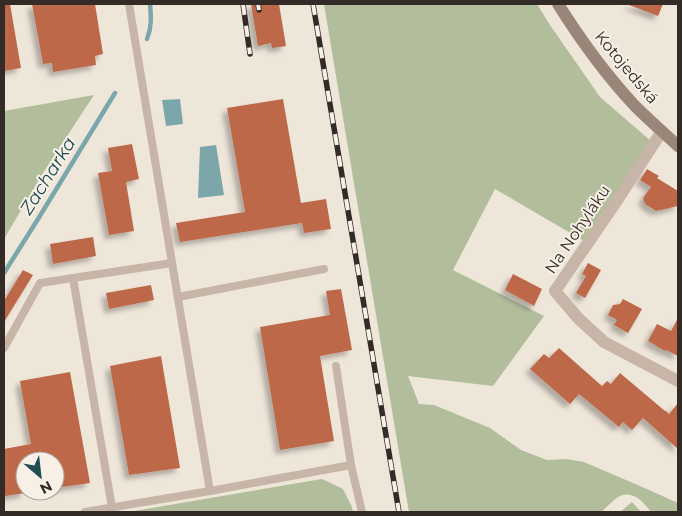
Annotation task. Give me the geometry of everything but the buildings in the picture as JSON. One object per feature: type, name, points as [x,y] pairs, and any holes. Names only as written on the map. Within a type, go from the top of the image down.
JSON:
[{"type":"main road","name":"Kotojedská","points":[[558,4],[581,39],[612,78],[634,104],[678,146]]},
{"type":"street","name":"Na Nohyláku","points":[[662,131],[555,291],[578,318],[604,342],[678,381]]},
{"type":"lane","points":[[129,4],[210,491]]},
{"type":"lane","points":[[4,348],[40,283],[172,263]]},
{"type":"lane","points":[[178,297],[324,269]]},
{"type":"lane","points":[[73,278],[112,508]]},
{"type":"lane","points":[[336,366],[351,465],[362,512]]},
{"type":"lane","points":[[85,512],[351,465]]},
{"type":"green space","points":[[324,4],[537,4],[600,97],[651,141],[584,241],[495,189],[453,270],[544,316],[493,386],[408,376],[419,404],[434,405],[490,428],[521,450],[547,460],[566,459],[584,462],[678,503],[678,512],[651,512],[638,498],[625,495],[620,496],[601,512],[409,512]]},
{"type":"green space","points":[[94,95],[43,173],[4,239],[4,111]]},
{"type":"green space","points":[[322,479],[343,489],[353,512],[128,512]]},
{"type":"green space","points":[[632,502],[641,512],[620,512]]},
{"type":"water","points":[[180,99],[183,124],[166,126],[162,100]]},
{"type":"water","points":[[216,145],[224,195],[198,198],[200,147]]},
{"type":"waterway","name":"Zacharka","points":[[147,39],[151,17],[150,4]]},
{"type":"waterway","name":"Zacharka","points":[[4,273],[115,93]]},
{"type":"railway","points":[[243,4],[250,54]]},
{"type":"railway","points":[[258,4],[259,10]]},
{"type":"railway","points":[[313,4],[399,512]]}]
